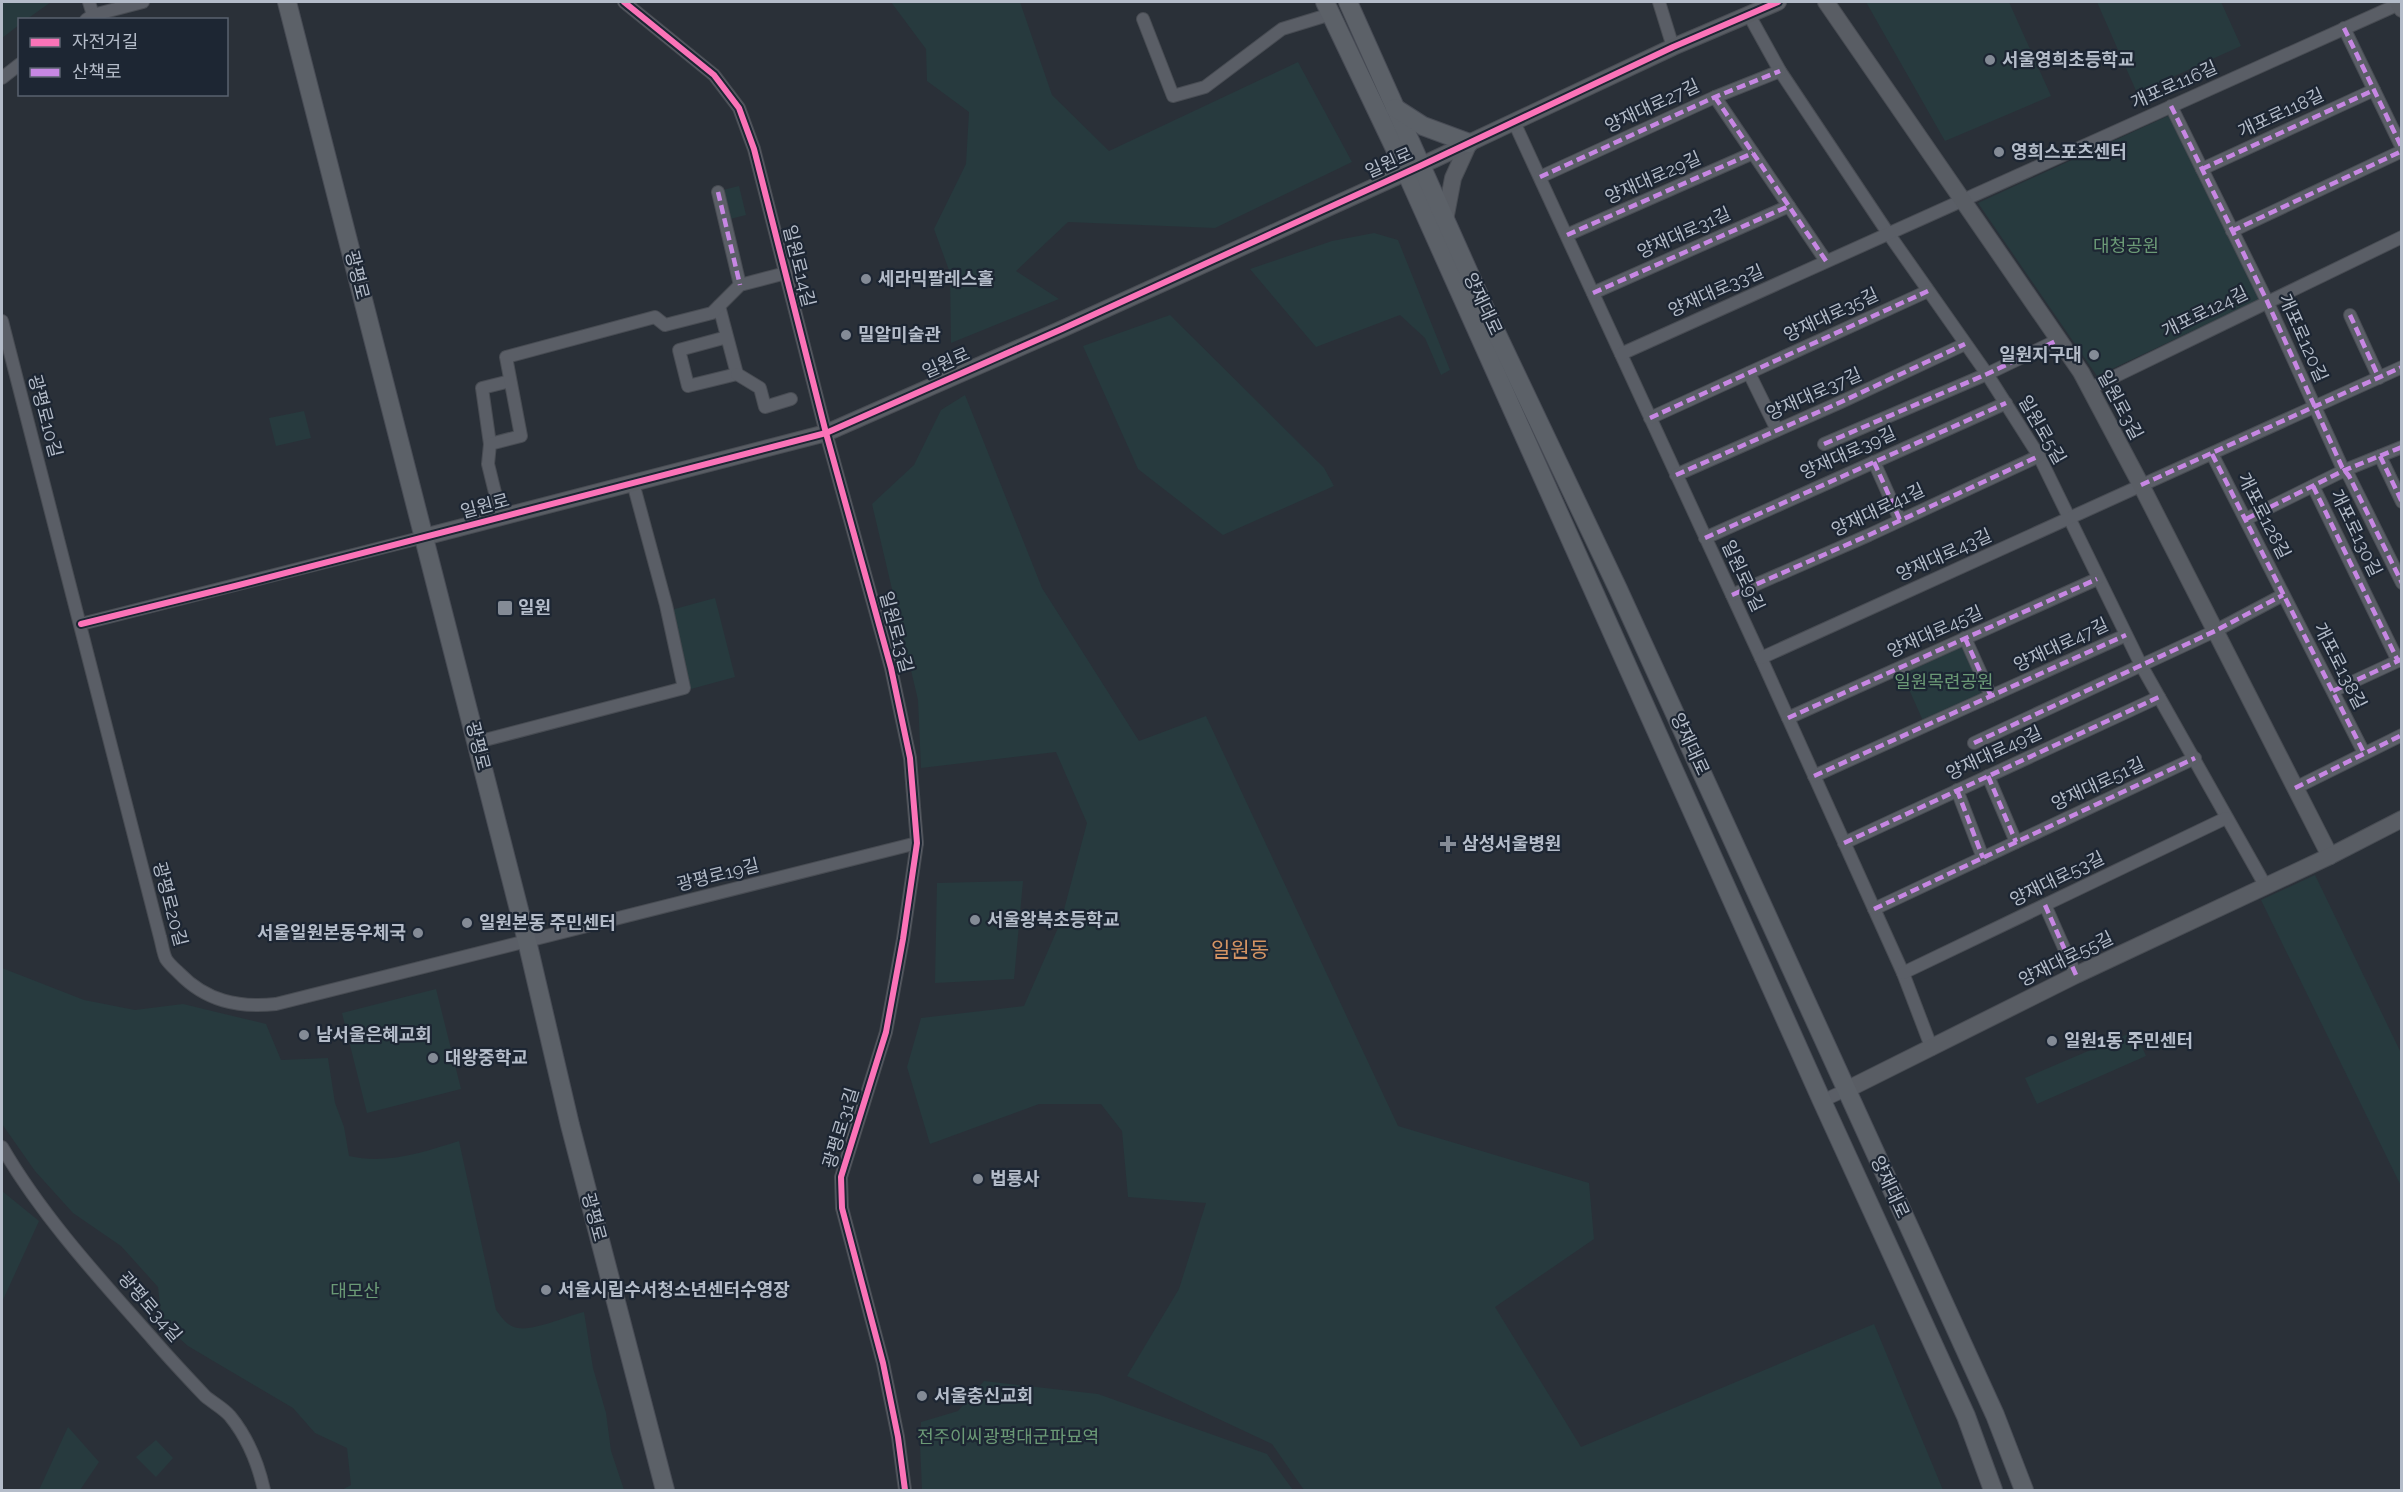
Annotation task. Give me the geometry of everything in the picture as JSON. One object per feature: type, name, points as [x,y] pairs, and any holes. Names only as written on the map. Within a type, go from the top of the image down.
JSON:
[{"type":"main road","name":"광평로","points":[[287,2],[477,742],[573,1136],[665,1491]]},
{"type":"main road","name":"양재대로","points":[[1348,2],[1394,107],[1413,169],[1445,220],[1633,621],[1995,1415],[2024,1491]]},
{"type":"main road","name":"양재대로","points":[[1328,8],[1413,169],[1822,1101],[1966,1416],[1993,1491]]},
{"type":"main road","points":[[1394,107],[1423,126],[1469,142]]},
{"type":"street","points":[[89,2],[89,17],[143,2]]},
{"type":"street","name":"일원로14길","points":[[624,2],[714,75],[740,108],[754,149],[826,433]]},
{"type":"street","points":[[1659,2],[1673,47]]},
{"type":"street","name":"일원로","points":[[81,624],[826,433],[1062,329],[1413,169],[1673,47],[1778,2]]},
{"type":"street","name":"일원로3길","points":[[1826,2],[1964,199],[2081,372],[2330,856]]},
{"type":"street","name":"개포로116길","points":[[1964,199],[2399,5]]},
{"type":"street","points":[[1143,20],[1173,96],[1205,87],[1282,29],[1328,8]]},
{"type":"street","name":"일원로5길","points":[[1749,15],[1779,70],[1888,233],[1987,374],[2039,456],[2097,579],[2141,665],[2265,885]]},
{"type":"street","points":[[2232,231],[2402,150],[2344,28]]},
{"type":"street","points":[[2,78],[18,66]]},
{"type":"street","name":"양재대로27길","points":[[1540,177],[1779,70]]},
{"type":"street","name":"개포로118길","points":[[2202,169],[2374,90]]},
{"type":"street","points":[[1715,97],[1826,261]]},
{"type":"street","name":"개포로120길","points":[[2171,106],[2267,302],[2314,407],[2402,583]]},
{"type":"street","name":"일원로9길","points":[[1514,122],[1761,658],[1903,973],[1932,1049]]},
{"type":"street","points":[[1445,220],[1453,178],[1469,142]]},
{"type":"street","name":"양재대로29길","points":[[1567,235],[1753,153]]},
{"type":"street","points":[[718,192],[740,285]]},
{"type":"street","name":"양재대로33길","points":[[1621,354],[1964,199]]},
{"type":"street","name":"양재대로31길","points":[[1593,293],[1789,206]]},
{"type":"street","name":"개포로124길","points":[[2089,388],[2402,237]]},
{"type":"street","points":[[490,444],[521,436],[506,357],[655,317],[665,325],[712,313],[740,285],[786,273]]},
{"type":"street","name":"양재대로35길","points":[[1650,418],[1928,291]]},
{"type":"street","points":[[719,306],[737,374],[760,388],[765,407],[791,399]]},
{"type":"street","points":[[2350,315],[2379,378]]},
{"type":"street","name":"광평로10길","points":[[2,321],[54,519]]},
{"type":"street","points":[[727,337],[679,350],[688,386],[737,374]]},
{"type":"street","points":[[1824,444],[1987,374],[2058,340]]},
{"type":"street","name":"양재대로37길","points":[[1676,474],[1965,344]]},
{"type":"street","points":[[2141,485],[2402,368]]},
{"type":"street","points":[[1749,373],[1777,430]]},
{"type":"street","points":[[501,517],[488,464],[490,444],[482,388],[510,381]]},
{"type":"street","name":"양재대로39길","points":[[1705,538],[2006,403]]},
{"type":"street","name":"일원로13길","points":[[826,433],[891,668],[910,758],[916,843]]},
{"type":"street","name":"개포로130길","points":[[2246,519],[2345,470],[2402,447]]},
{"type":"street","name":"개포로128길","points":[[2212,454],[2283,595]]},
{"type":"street","name":"양재대로41길","points":[[1732,595],[2039,456]]},
{"type":"street","points":[[2380,456],[2402,502]]},
{"type":"street","points":[[1874,462],[1900,520]]},
{"type":"street","points":[[477,742],[684,688],[666,605],[633,483]]},
{"type":"street","name":"양재대로43길","points":[[1761,658],[2141,485]]},
{"type":"street","name":"개포로130길","points":[[2313,486],[2400,660]]},
{"type":"street","name":"광평로20길","points":[[54,519],[167,961],[196,989],[233,1005],[276,1004],[527,941]]},
{"type":"street","name":"양재대로45길","points":[[1788,718],[2097,579]]},
{"type":"street","points":[[1974,743],[2215,631],[2283,595]]},
{"type":"street","name":"개포로138길","points":[[2283,595],[2364,753]]},
{"type":"street","name":"양재대로47길","points":[[1814,776],[2126,635]]},
{"type":"street","points":[[1965,638],[1991,696]]},
{"type":"street","points":[[2333,691],[2400,660]]},
{"type":"street","name":"양재대로49길","points":[[1844,843],[2159,697]]},
{"type":"street","points":[[2295,788],[2402,735]]},
{"type":"street","name":"양재대로51길","points":[[1874,909],[2195,758]]},
{"type":"street","points":[[1988,776],[2016,842]]},
{"type":"street","points":[[1957,790],[1983,858]]},
{"type":"street","name":"양재대로53길","points":[[1903,973],[2226,818]]},
{"type":"street","name":"양재대로55길","points":[[1822,1101],[1932,1049],[2076,975],[2330,856],[2402,819]]},
{"type":"street","name":"광평로19길","points":[[527,941],[916,843]]},
{"type":"street","name":"광평로31길","points":[[905,1491],[898,1437],[884,1364],[842,1208],[841,1178],[886,1032],[903,939],[916,843]]},
{"type":"street","points":[[2045,905],[2076,975]]},
{"type":"street","name":"광평로34길","points":[[2,1147],[16,1171],[62,1233],[206,1397],[229,1415],[249,1445],[264,1491]]},
{"type":"green space","points":[[2,2],[51,2],[28,18],[18,18],[18,26],[2,38]]},
{"type":"green space","points":[[891,2],[1020,2],[1052,95],[1109,151],[1298,62],[1352,162],[1215,228],[1068,222],[1016,271],[1059,299],[951,343],[950,273],[934,229],[966,164],[969,112],[927,81],[926,49]]},
{"type":"green space","points":[[1866,2],[2009,2],[2051,96],[1945,141]]},
{"type":"green space","points":[[2097,2],[2221,2],[2241,46],[2137,93]]},
{"type":"green space","name":"대청공원","points":[[2170,115],[2260,299],[2097,376],[1978,203]]},
{"type":"green space","points":[[739,186],[746,215],[730,219],[723,190]]},
{"type":"green space","points":[[1374,233],[1398,240],[1450,370],[1441,375],[1425,338],[1400,315],[1316,347],[1250,269],[1332,241]]},
{"type":"green space","points":[[1170,315],[1324,468],[1334,486],[1223,535],[1138,469],[1083,346]]},
{"type":"green space","points":[[965,395],[1042,588],[1139,741],[1206,716],[1398,1126],[1589,1183],[1594,1239],[1495,1307],[1581,1447],[1874,1324],[1943,1490],[1304,1490],[1272,1444],[1127,1376],[1179,1289],[1206,1203],[1128,1197],[1122,1131],[1101,1104],[1039,1104],[930,1144],[907,1067],[921,1018],[1024,1006],[1061,921],[1087,823],[1056,752],[921,768],[918,700],[872,504],[914,465],[941,410]]},
{"type":"green space","points":[[304,411],[311,438],[276,446],[269,418]]},
{"type":"green space","points":[[715,598],[735,677],[691,689],[671,610]]},
{"type":"green space","name":"일원목련공원","points":[[1964,641],[1988,695],[1924,723],[1900,669]]},
{"type":"green space","points":[[2315,875],[2401,1053],[2401,1186],[2261,900]]},
{"type":"green space","points":[[1023,881],[1014,979],[935,983],[937,883]]},
{"type":"green space","name":"대모산","points":[[2,968],[84,1000],[135,1010],[183,1004],[266,1024],[281,1060],[328,1058],[335,1103],[344,1127],[349,1156],[391,1158],[419,1153],[459,1141],[496,1310],[506,1322],[518,1328],[541,1325],[584,1312],[593,1368],[606,1413],[611,1451],[624,1490],[342,1490],[351,1485],[347,1448],[315,1433],[293,1408],[188,1346],[162,1323],[158,1287],[121,1246],[73,1213],[35,1171],[2,1124]]},
{"type":"green space","points":[[436,989],[461,1089],[367,1113],[342,1013]]},
{"type":"green space","points":[[2135,1031],[2146,1056],[2037,1104],[2025,1078]]},
{"type":"green space","points":[[2,1191],[39,1221],[2,1302]]},
{"type":"green space","name":"전주이씨광평대군파묘역","points":[[984,1381],[1098,1394],[1267,1454],[1293,1490],[922,1490],[921,1422],[958,1411]]},
{"type":"green space","points":[[68,1427],[99,1462],[80,1490],[39,1490]]},
{"type":"green space","points":[[156,1440],[173,1458],[156,1477],[136,1457]]},
{"type":"marked path","points":[[2344,28],[2402,148]]},
{"type":"marked path","points":[[1540,177],[1715,97],[1780,71]]},
{"type":"marked path","points":[[2202,169],[2374,90]]},
{"type":"marked path","points":[[1715,97],[1826,261]]},
{"type":"marked path","points":[[2171,106],[2267,301],[2342,467],[2349,476],[2402,583]]},
{"type":"marked path","points":[[2232,231],[2402,151]]},
{"type":"marked path","points":[[1567,235],[1753,153]]},
{"type":"marked path","points":[[718,192],[740,285]]},
{"type":"marked path","points":[[1593,293],[1789,206]]},
{"type":"marked path","points":[[1650,418],[1928,291]]},
{"type":"marked path","points":[[2350,315],[2379,378]]},
{"type":"marked path","points":[[1824,444],[1987,374],[2058,340]]},
{"type":"marked path","points":[[1676,475],[1965,344]]},
{"type":"marked path","points":[[2141,485],[2402,367]]},
{"type":"marked path","points":[[1705,538],[2006,403]]},
{"type":"marked path","points":[[2246,519],[2345,470],[2402,447]]},
{"type":"marked path","points":[[2212,454],[2364,753]]},
{"type":"marked path","points":[[1732,595],[1869,535],[2039,456]]},
{"type":"marked path","points":[[2380,456],[2402,502]]},
{"type":"marked path","points":[[1874,462],[1900,520]]},
{"type":"marked path","points":[[2313,486],[2398,661]]},
{"type":"marked path","points":[[1788,718],[2097,579]]},
{"type":"marked path","points":[[1974,743],[2215,631],[2283,595]]},
{"type":"marked path","points":[[1814,776],[2126,635]]},
{"type":"marked path","points":[[1965,638],[1991,696]]},
{"type":"marked path","points":[[2333,691],[2402,659]]},
{"type":"marked path","points":[[1844,843],[2159,697]]},
{"type":"marked path","points":[[2295,788],[2402,735]]},
{"type":"marked path","points":[[1874,909],[2195,758]]},
{"type":"marked path","points":[[1988,776],[2016,842]]},
{"type":"marked path","points":[[1957,790],[1983,858]]},
{"type":"marked path","points":[[2045,905],[2076,975]]},
{"type":"cycle path","points":[[624,2],[714,75],[739,108],[754,149],[826,433],[891,668],[910,758],[917,843],[903,939],[886,1032],[841,1177],[842,1208],[883,1363],[898,1437],[905,1490]]},
{"type":"cycle path","points":[[81,624],[826,433],[1062,329],[1420,166],[1673,47],[1778,2]]},
{"type":"place","name":"서울영희초등학교","points":[[1990,60]]},
{"type":"place","name":"영희스포츠센터","points":[[1999,152]]},
{"type":"place","name":"세라믹팔레스홀","points":[[866,279]]},
{"type":"place","name":"밀알미술관","points":[[846,335]]},
{"type":"place","name":"일원지구대","points":[[2094,355]]},
{"type":"place","name":"일원","points":[[505,608]]},
{"type":"place","name":"삼성서울병원","points":[[1448,844]]},
{"type":"place","name":"서울왕북초등학교","points":[[975,920]]},
{"type":"place","name":"일원본동 주민센터","points":[[467,923]]},
{"type":"place","name":"서울일원본동우체국","points":[[418,933]]},
{"type":"place","name":"남서울은혜교회","points":[[304,1035]]},
{"type":"place","name":"일원1동 주민센터","points":[[2052,1041]]},
{"type":"place","name":"대왕중학교","points":[[433,1058]]},
{"type":"place","name":"법룡사","points":[[978,1179]]},
{"type":"place","name":"서울시립수서청소년센터수영장","points":[[546,1290]]},
{"type":"place","name":"서울충신교회","points":[[922,1396]]},
{"type":"district","name":"일원동","points":[[1240,950]]}]
